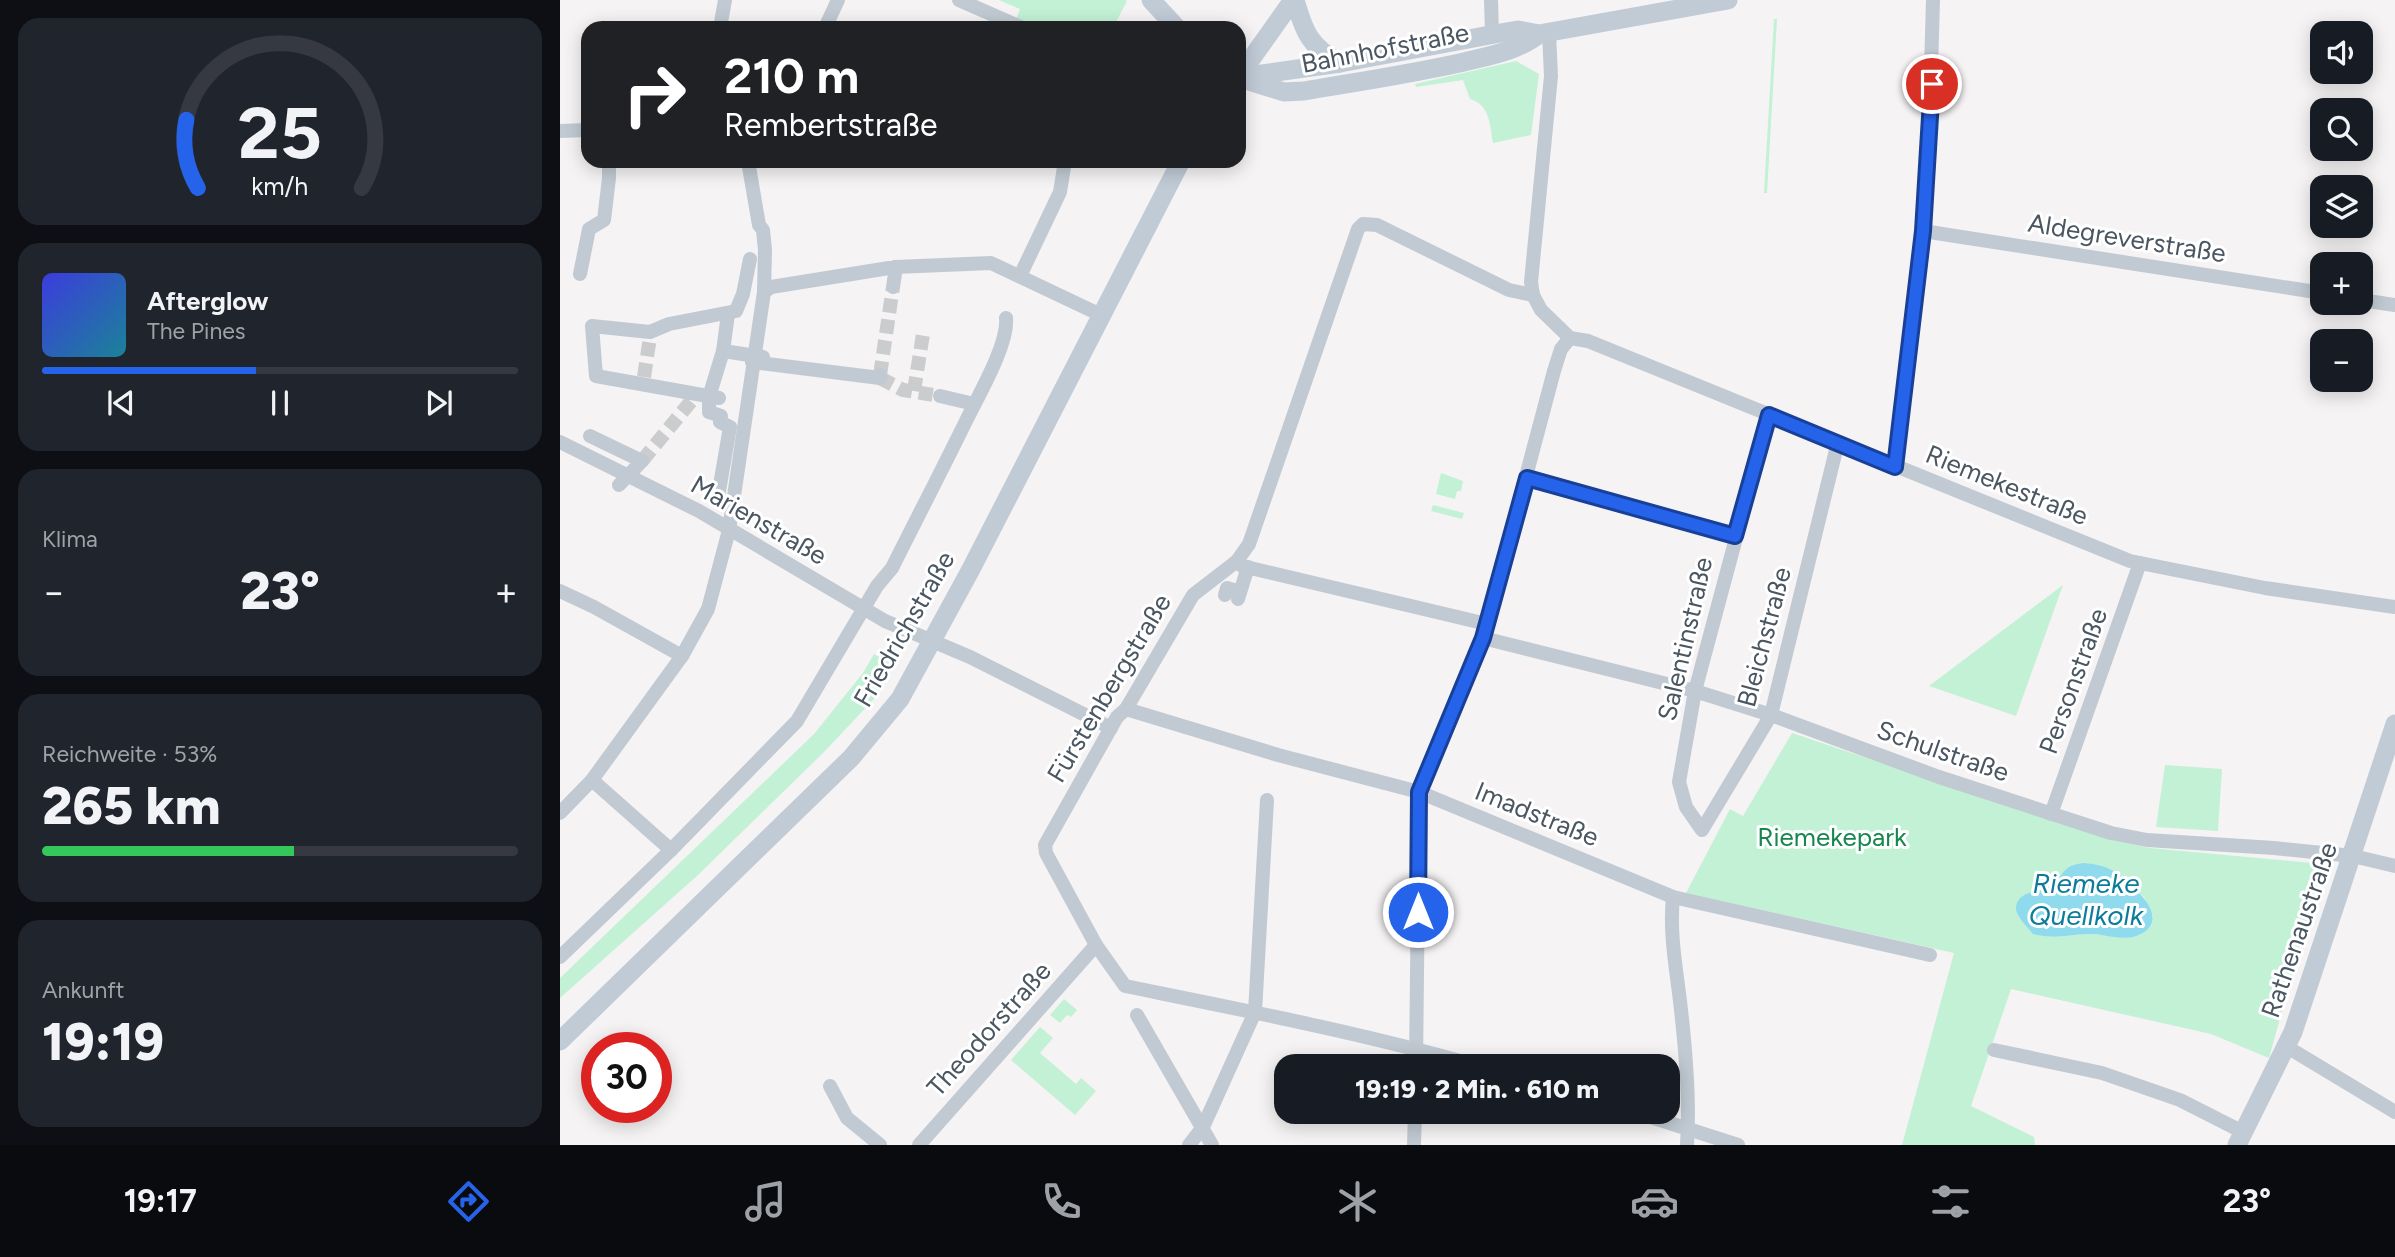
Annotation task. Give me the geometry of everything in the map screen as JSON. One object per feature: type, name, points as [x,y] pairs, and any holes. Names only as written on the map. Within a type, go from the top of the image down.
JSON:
[{"type":"main road","points":[[1151,0],[1170,21]]},
{"type":"main road","points":[[1294,0],[1312,43],[1340,63]]},
{"type":"main road","points":[[1246,67],[1294,0]]},
{"type":"main road","name":"Bahnhofstraße","points":[[1246,79],[1284,92],[1304,91],[1437,68],[1521,46],[1544,34],[1728,0]]},
{"type":"main road","name":"Bahnhofstraße","points":[[1246,76],[1340,63],[1518,30],[1544,34]]},
{"type":"main road","name":"Friedrichstraße","points":[[560,1041],[851,758],[900,698],[1103,316],[1177,168]]},
{"type":"main road","name":"Rathenaustraße","points":[[2240,1139],[2287,1047],[2395,724]]},
{"type":"street","points":[[721,21],[725,0]]},
{"type":"street","points":[[828,21],[838,0]]},
{"type":"street","points":[[959,0],[1008,21]]},
{"type":"street","points":[[1491,0],[1493,34]]},
{"type":"street","points":[[1895,467],[1923,231],[1930,137],[1933,0]]},
{"type":"street","points":[[1533,295],[1531,282],[1551,76],[1544,34]]},
{"type":"street","points":[[560,131],[581,130]]},
{"type":"street","points":[[580,274],[589,229],[604,219],[610,178],[609,168]]},
{"type":"street","points":[[560,813],[592,780],[682,656],[708,608],[722,563],[758,359],[764,292],[763,230],[757,229],[749,168]]},
{"type":"street","points":[[1020,276],[1060,192],[1064,168]]},
{"type":"street","name":"Fürstenbergstraße","points":[[1234,595],[1242,564],[1358,229],[1363,224],[1377,225],[1508,290],[1533,295]]},
{"type":"street","name":"Aldegreverstraße","points":[[1923,231],[2310,291]]},
{"type":"street","points":[[714,400],[643,381],[596,376],[592,326],[650,335],[669,324],[736,311],[743,294],[750,259]]},
{"type":"street","points":[[764,292],[771,287],[893,267],[991,263],[1103,316]]},
{"type":"street","points":[[893,267],[893,287]]},
{"type":"street","name":"Riemekestraße","points":[[1533,295],[1541,310],[1570,338],[1588,341],[2140,564],[2264,588],[2395,607]]},
{"type":"street","points":[[2373,302],[2395,305]]},
{"type":"street","points":[[718,497],[730,427],[720,422],[721,416],[709,412],[714,400],[728,314]]},
{"type":"street","points":[[560,957],[671,850],[797,721],[877,586],[892,568],[974,404],[1004,337],[1006,318]]},
{"type":"street","points":[[1417,1054],[1419,792],[1485,631],[1554,370],[1561,349],[1570,338]]},
{"type":"street","points":[[723,351],[880,378],[880,375]]},
{"type":"street","points":[[940,396],[974,404]]},
{"type":"street","name":"Salentinstraße","points":[[1702,831],[1686,807],[1679,782],[1695,691],[1769,415]]},
{"type":"street","points":[[590,436],[642,461],[619,485]]},
{"type":"street","name":"Marienstraße","points":[[560,442],[699,511],[864,610],[931,643]]},
{"type":"street","name":"Bleichstraße","points":[[1702,831],[1771,715],[1838,442]]},
{"type":"street","points":[[1527,478],[1735,536]]},
{"type":"street","name":"Fürstenbergstraße","points":[[1242,564],[1193,595],[1126,709],[1117,717],[1045,845],[1046,853],[1096,945],[1125,986],[1255,1012]]},
{"type":"street","name":"Schulstraße","points":[[1242,564],[1695,691],[1771,715],[1939,777],[2111,833],[2147,840],[2353,856],[2395,866]]},
{"type":"street","name":"Personstraße","points":[[2051,814],[2140,564]]},
{"type":"street","points":[[560,591],[682,656]]},
{"type":"street","points":[[931,643],[970,657],[1111,729]]},
{"type":"street","name":"Imadstraße","points":[[1126,709],[1278,755],[1419,792],[1674,897],[1930,955]]},
{"type":"street","points":[[592,780],[671,850]]},
{"type":"street","points":[[1189,1145],[1203,1127],[1255,1012],[1268,800]]},
{"type":"street","points":[[1674,897],[1673,943],[1681,1010],[1687,1145]]},
{"type":"street","name":"Theodorstraße","points":[[919,1145],[1096,945]]},
{"type":"street","points":[[1255,1012],[1437,1054]]},
{"type":"street","points":[[1137,1015],[1212,1145]]},
{"type":"street","points":[[2287,1047],[2395,1112]]},
{"type":"street","points":[[1994,1050],[2102,1073],[2180,1100],[2240,1139]]},
{"type":"street","points":[[830,1086],[847,1118],[880,1145]]},
{"type":"street","points":[[1415,1124],[1415,1145]]},
{"type":"street","points":[[1675,1124],[1738,1145]]},
{"type":"green space","points":[[999,0],[1127,1],[1117,21],[1019,21],[1016,20],[1020,9]]},
{"type":"green space","points":[[1774,19],[1777,19],[1767,193],[1764,193]]},
{"type":"green space","points":[[1516,61],[1539,74],[1531,135],[1493,143],[1485,111],[1470,99],[1463,80],[1416,87],[1415,84]]},
{"type":"green space","points":[[1441,473],[1463,481],[1461,491],[1457,491],[1455,499],[1436,494]]},
{"type":"green space","points":[[1433,505],[1464,513],[1462,519],[1431,511]]},
{"type":"green space","points":[[2063,585],[2016,716],[1929,686]]},
{"type":"green space","points":[[874,654],[893,665],[889,677],[873,700],[824,752],[698,875],[560,998],[560,978],[814,734],[863,673]]},
{"type":"green space","name":"Riemekepark","points":[[1792,733],[2109,839],[2150,848],[2323,864],[2269,1058],[2211,1034],[2011,989],[1971,1106],[2034,1137],[2035,1145],[1902,1145],[1954,953],[1686,893],[1730,809],[1743,816]],"holes":[[[2058,877],[2135,890],[2144,897],[2153,916],[2140,935],[2134,936],[2049,936],[2033,933],[2018,901],[2049,885]]]},
{"type":"green space","points":[[2165,765],[2222,769],[2218,831],[2156,827]]},
{"type":"green space","points":[[1064,999],[1077,1010],[1071,1017],[1067,1015],[1060,1023],[1050,1015]]},
{"type":"green space","points":[[1040,1027],[1053,1038],[1040,1053],[1076,1084],[1081,1078],[1096,1091],[1075,1115],[1011,1060]]},
{"type":"water","name":"Riemeke Quellkolk","points":[[2084,863],[2112,870],[2141,895],[2152,912],[2153,918],[2148,929],[2136,936],[2124,938],[2093,934],[2056,937],[2033,934],[2018,914],[2018,901],[2026,894],[2049,887],[2069,867]]},
{"type":"tunnel","points":[[880,375],[893,287]]},
{"type":"tunnel","points":[[914,391],[923,334]]},
{"type":"tunnel","points":[[644,377],[650,337]]},
{"type":"tunnel","points":[[880,378],[903,390],[940,396]]},
{"type":"tunnel","points":[[642,461],[697,394]]},
{"type":"route","points":[[1418,912],[1419,792],[1483,638],[1527,478],[1735,536],[1769,415],[1895,467],[1923,231],[1932,84]]}]
